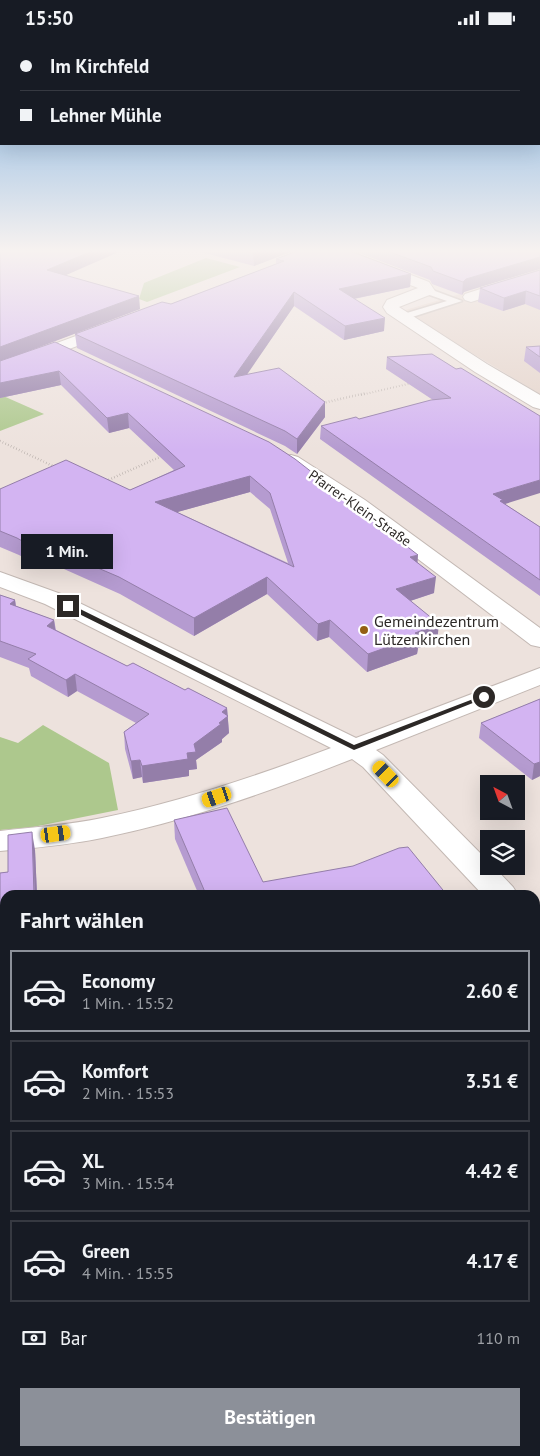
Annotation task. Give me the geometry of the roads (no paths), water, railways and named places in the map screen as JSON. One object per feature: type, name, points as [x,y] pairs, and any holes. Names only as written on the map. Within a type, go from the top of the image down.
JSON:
[{"type":"street","points":[[403,317],[481,368],[540,403]]},
{"type":"street","points":[[0,370],[121,324]]},
{"type":"street","points":[[58,348],[84,361]]},
{"type":"street","name":"Pfarrer-Klein-Straße","points":[[277,453],[358,504],[540,640]]},
{"type":"street","points":[[0,579],[54,599],[354,748],[373,761],[497,890]]},
{"type":"street","points":[[0,841],[114,826],[200,803],[283,775],[540,676]]},
{"type":"place","name":"Gemeindezentrum Lützenkirchen","points":[[364,630]]}]
